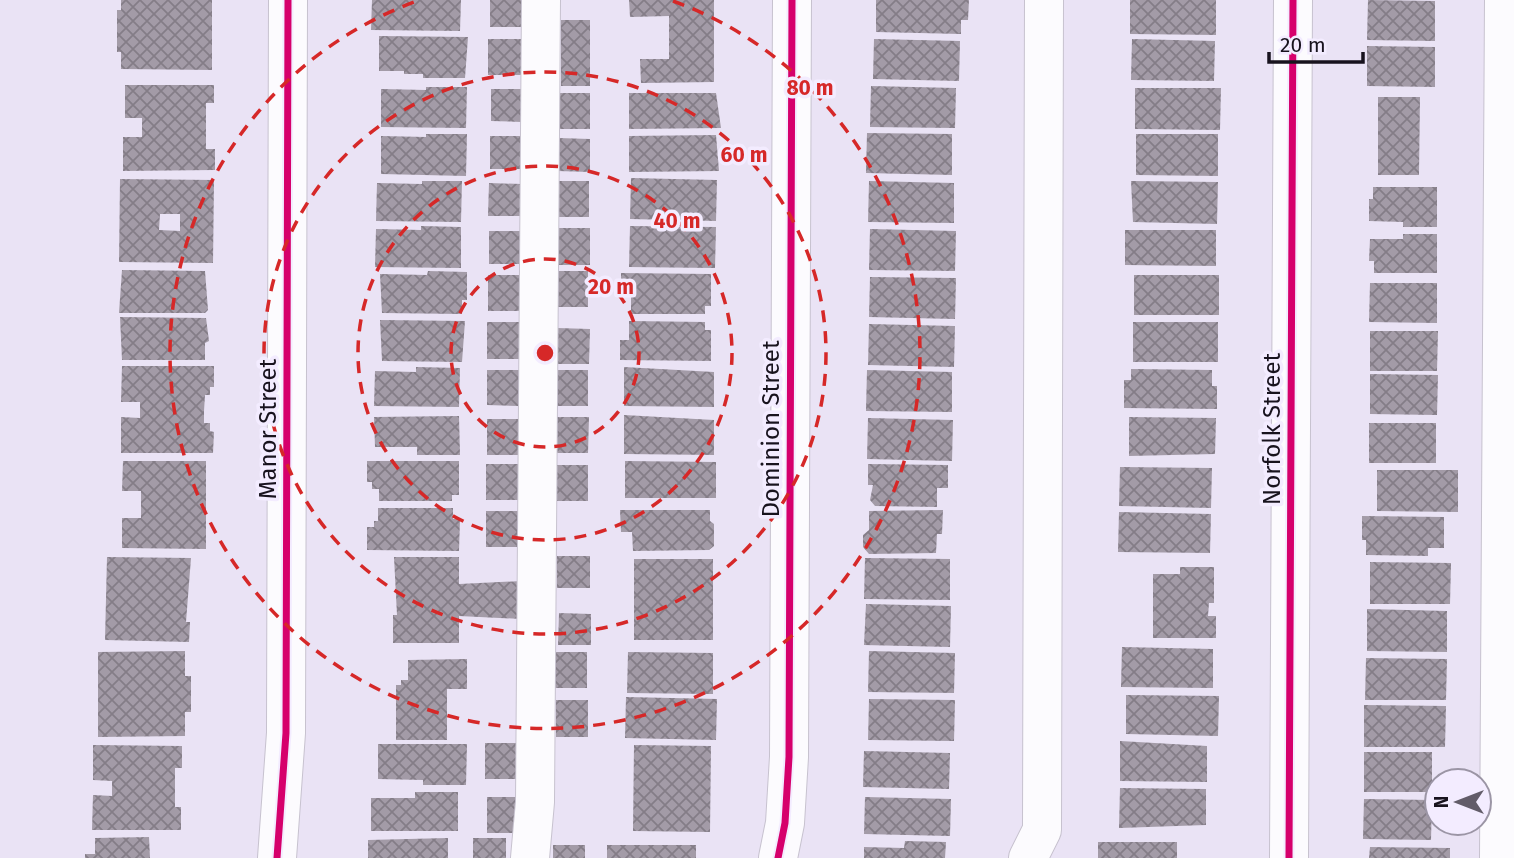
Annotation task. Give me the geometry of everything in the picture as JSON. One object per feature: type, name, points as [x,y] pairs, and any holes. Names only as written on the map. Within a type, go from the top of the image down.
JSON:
[{"type":"street","name":"Manor Street","points":[[277,858],[286,733],[288,0]]},
{"type":"street","points":[[530,858],[535,802],[541,0]]},
{"type":"street","name":"Dominion Street","points":[[778,858],[785,823],[789,757],[792,0]]},
{"type":"street","points":[[1028,858],[1042,830],[1044,0]]},
{"type":"street","name":"Norfolk Street","points":[[1289,858],[1293,0]]},
{"type":"street","points":[[1499,858],[1504,0]]},
{"type":"building","points":[[121,0],[212,0],[212,70],[121,69],[121,52],[117,52],[117,10],[121,10]]},
{"type":"building","points":[[372,0],[461,0],[460,31],[371,30]]},
{"type":"building","points":[[490,0],[522,0],[522,27],[490,27]]},
{"type":"building","points":[[629,0],[714,0],[714,82],[641,83],[640,59],[669,59],[669,16],[630,17]]},
{"type":"building","points":[[876,0],[969,0],[968,20],[961,20],[961,34],[876,32]]},
{"type":"building","points":[[1130,0],[1216,0],[1216,35],[1130,34]]},
{"type":"building","points":[[1368,0],[1435,1],[1435,41],[1367,40]]},
{"type":"building","points":[[561,20],[590,20],[590,86],[561,86]]},
{"type":"building","points":[[379,36],[468,37],[465,78],[423,78],[423,74],[379,71]]},
{"type":"building","points":[[488,39],[521,39],[521,75],[488,75]]},
{"type":"building","points":[[874,39],[960,41],[959,81],[873,79]]},
{"type":"building","points":[[1132,39],[1215,41],[1214,81],[1131,80]]},
{"type":"building","points":[[1367,46],[1435,47],[1435,87],[1367,86]]},
{"type":"building","points":[[125,85],[214,85],[214,103],[206,103],[206,149],[215,149],[215,170],[123,171],[123,137],[142,137],[142,118],[125,118]]},
{"type":"building","points":[[871,86],[956,88],[955,128],[870,127]]},
{"type":"building","points":[[426,87],[467,87],[466,128],[381,127],[381,89],[426,90]]},
{"type":"building","points":[[1135,88],[1221,88],[1220,130],[1135,129]]},
{"type":"building","points":[[491,89],[523,89],[522,122],[491,121]]},
{"type":"building","points":[[557,93],[590,93],[590,129],[557,129]]},
{"type":"building","points":[[629,93],[716,93],[721,128],[629,129]]},
{"type":"building","points":[[1378,97],[1420,97],[1419,175],[1378,175]]},
{"type":"building","points":[[867,133],[952,134],[952,175],[866,173]]},
{"type":"building","points":[[426,134],[467,134],[466,176],[381,174],[381,136],[426,137]]},
{"type":"building","points":[[1136,134],[1218,134],[1218,176],[1136,175]]},
{"type":"building","points":[[716,135],[719,171],[629,172],[629,136]]},
{"type":"building","points":[[490,136],[522,136],[522,169],[490,169]]},
{"type":"building","points":[[558,138],[590,139],[590,172],[557,171]]},
{"type":"building","points":[[631,178],[717,180],[716,221],[630,219]]},
{"type":"building","points":[[120,179],[214,180],[213,263],[119,262]],"holes":[[[160,214],[180,214],[180,231],[159,230]]]},
{"type":"building","points":[[422,181],[462,181],[461,222],[376,221],[377,183],[422,184]]},
{"type":"building","points":[[557,181],[589,181],[589,217],[556,217]]},
{"type":"building","points":[[869,181],[954,183],[954,223],[868,222]]},
{"type":"building","points":[[1131,181],[1218,182],[1217,224],[1133,222]]},
{"type":"building","points":[[489,183],[521,184],[521,216],[488,216]]},
{"type":"building","points":[[1373,187],[1437,187],[1437,227],[1403,227],[1403,222],[1369,221],[1369,199],[1373,199]]},
{"type":"building","points":[[421,226],[461,227],[461,268],[375,267],[376,229],[421,230]]},
{"type":"building","points":[[630,226],[716,227],[715,268],[629,267]]},
{"type":"building","points":[[557,228],[590,228],[590,265],[557,265]]},
{"type":"building","points":[[870,229],[956,231],[955,271],[869,270]]},
{"type":"building","points":[[1125,230],[1216,230],[1216,266],[1125,265]]},
{"type":"building","points":[[489,231],[521,231],[521,264],[489,264]]},
{"type":"building","points":[[1403,234],[1437,234],[1437,273],[1374,273],[1374,261],[1369,261],[1370,239],[1403,239]]},
{"type":"building","points":[[122,270],[205,271],[208,310],[205,313],[119,313]]},
{"type":"building","points":[[428,271],[467,272],[467,300],[462,300],[462,314],[382,313],[380,274],[427,275]]},
{"type":"building","points":[[556,271],[588,271],[588,307],[556,307]]},
{"type":"building","points":[[621,273],[711,274],[711,306],[705,306],[705,314],[631,314],[631,295],[621,295]]},
{"type":"building","points":[[488,275],[521,275],[521,311],[488,311]]},
{"type":"building","points":[[1134,275],[1219,275],[1219,315],[1134,315]]},
{"type":"building","points":[[870,277],[956,278],[955,319],[869,317]]},
{"type":"building","points":[[1370,283],[1437,283],[1437,323],[1369,322]]},
{"type":"building","points":[[120,317],[206,318],[209,341],[205,343],[205,360],[122,360]]},
{"type":"building","points":[[380,320],[465,321],[462,362],[382,361]]},
{"type":"building","points":[[629,321],[705,322],[705,330],[711,330],[711,361],[620,360],[620,340],[629,340]]},
{"type":"building","points":[[487,322],[520,322],[519,359],[487,359]]},
{"type":"building","points":[[1133,322],[1218,322],[1218,362],[1133,362]]},
{"type":"building","points":[[869,324],[955,326],[954,367],[868,365]]},
{"type":"building","points":[[557,328],[590,329],[589,364],[557,364]]},
{"type":"building","points":[[1370,331],[1438,331],[1437,371],[1370,371]]},
{"type":"building","points":[[122,366],[214,366],[214,387],[210,387],[210,395],[205,395],[204,411],[204,423],[210,423],[210,431],[214,432],[213,453],[121,453],[121,417],[140,418],[140,402],[121,402]]},
{"type":"building","points":[[416,367],[460,368],[459,407],[374,406],[375,371],[416,372]]},
{"type":"building","points":[[624,367],[714,372],[714,407],[624,406]]},
{"type":"building","points":[[1131,369],[1212,370],[1212,386],[1217,386],[1217,409],[1124,408],[1124,380],[1131,380]]},
{"type":"building","points":[[487,370],[519,370],[519,406],[487,405]]},
{"type":"building","points":[[556,370],[588,370],[588,406],[556,406]]},
{"type":"building","points":[[867,370],[952,372],[952,412],[866,411]]},
{"type":"building","points":[[1370,374],[1438,375],[1437,415],[1370,414]]},
{"type":"building","points":[[624,415],[714,420],[714,455],[624,454]]},
{"type":"building","points":[[459,416],[460,455],[417,455],[417,447],[375,447],[374,417]]},
{"type":"building","points":[[556,417],[589,417],[588,453],[556,453]]},
{"type":"building","points":[[1129,417],[1216,418],[1215,454],[1129,456]]},
{"type":"building","points":[[868,418],[953,420],[952,461],[867,459]]},
{"type":"building","points":[[487,419],[519,419],[519,455],[487,455]]},
{"type":"building","points":[[1369,423],[1436,423],[1436,463],[1369,463]]},
{"type":"building","points":[[123,461],[206,461],[206,549],[122,548],[122,518],[141,518],[141,491],[122,491]]},
{"type":"building","points":[[367,461],[459,461],[459,495],[452,495],[452,501],[379,501],[379,489],[372,489],[372,482],[367,482]]},
{"type":"building","points":[[625,461],[716,462],[716,498],[625,498]]},
{"type":"building","points":[[486,464],[518,464],[518,500],[486,500]]},
{"type":"building","points":[[868,464],[948,465],[948,488],[937,488],[937,507],[875,506],[870,500],[873,485],[868,485]]},
{"type":"building","points":[[556,465],[588,465],[588,501],[556,501]]},
{"type":"building","points":[[1120,467],[1212,468],[1211,508],[1119,506]]},
{"type":"building","points":[[1377,470],[1458,470],[1458,512],[1377,511]]},
{"type":"building","points":[[378,508],[453,508],[453,519],[460,519],[459,551],[367,550],[367,527],[374,527],[374,521],[378,521]]},
{"type":"building","points":[[620,510],[710,510],[710,521],[714,524],[714,546],[709,550],[633,551],[632,532],[621,532]]},
{"type":"building","points":[[943,510],[942,534],[937,534],[936,553],[869,554],[863,547],[863,535],[869,530],[869,511]]},
{"type":"building","points":[[486,511],[518,511],[518,547],[486,547]]},
{"type":"building","points":[[1119,512],[1211,514],[1210,553],[1118,552]]},
{"type":"building","points":[[1362,516],[1444,517],[1444,548],[1428,548],[1428,556],[1366,555],[1366,540],[1362,540]]},
{"type":"building","points":[[557,556],[590,556],[590,588],[557,588]]},
{"type":"building","points":[[107,557],[191,558],[186,622],[190,622],[189,642],[105,640]]},
{"type":"building","points":[[394,557],[459,557],[459,584],[521,581],[521,619],[459,616],[459,643],[393,643],[393,615],[397,615]]},
{"type":"building","points":[[865,558],[950,559],[950,600],[864,599]]},
{"type":"building","points":[[634,559],[713,559],[713,640],[634,640]]},
{"type":"building","points":[[1370,562],[1451,563],[1450,604],[1370,604]]},
{"type":"building","points":[[1180,567],[1214,567],[1214,603],[1209,603],[1208,616],[1216,616],[1216,638],[1153,638],[1153,574],[1180,574]]},
{"type":"building","points":[[866,604],[951,606],[950,647],[864,645]]},
{"type":"building","points":[[1367,609],[1447,611],[1447,652],[1367,651]]},
{"type":"building","points":[[559,613],[591,614],[591,645],[558,645]]},
{"type":"building","points":[[1122,647],[1213,649],[1213,688],[1121,687]]},
{"type":"building","points":[[185,651],[185,676],[191,676],[191,712],[185,712],[185,736],[98,737],[98,652]]},
{"type":"building","points":[[869,651],[955,653],[954,693],[868,692]]},
{"type":"building","points":[[555,652],[587,652],[587,688],[555,688]]},
{"type":"building","points":[[628,652],[713,653],[713,694],[627,693]]},
{"type":"building","points":[[1366,658],[1447,659],[1446,700],[1365,700]]},
{"type":"building","points":[[467,659],[467,689],[447,689],[447,740],[396,740],[396,685],[401,685],[401,680],[408,680],[408,660]]},
{"type":"building","points":[[1126,695],[1219,696],[1218,736],[1126,734]]},
{"type":"building","points":[[626,697],[717,699],[716,740],[625,738]]},
{"type":"building","points":[[869,699],[955,700],[954,741],[868,740]]},
{"type":"building","points":[[556,700],[588,700],[588,737],[556,737]]},
{"type":"building","points":[[1364,705],[1446,706],[1445,747],[1364,747]]},
{"type":"building","points":[[1120,741],[1207,746],[1207,782],[1120,781]]},
{"type":"building","points":[[485,743],[518,743],[518,779],[485,779]]},
{"type":"building","points":[[378,744],[467,744],[466,785],[423,785],[423,780],[378,779]]},
{"type":"building","points":[[93,745],[182,746],[182,768],[175,768],[175,807],[181,807],[181,830],[92,830],[93,795],[112,796],[112,781],[93,780]]},
{"type":"building","points":[[634,745],[711,746],[710,832],[633,831]]},
{"type":"building","points":[[864,751],[950,753],[949,789],[863,787]]},
{"type":"building","points":[[1364,752],[1432,752],[1432,767],[1423,767],[1423,792],[1364,792]]},
{"type":"building","points":[[1120,788],[1206,789],[1206,825],[1119,828]]},
{"type":"building","points":[[415,792],[458,792],[458,831],[371,831],[371,798],[415,798]]},
{"type":"building","points":[[487,797],[519,797],[519,833],[487,833]]},
{"type":"building","points":[[865,797],[951,799],[950,836],[864,834]]},
{"type":"building","points":[[1364,799],[1423,800],[1423,837],[1431,837],[1431,840],[1363,839]]},
{"type":"building","points":[[149,837],[150,858],[85,858],[85,854],[95,854],[95,838]]},
{"type":"building","points":[[448,838],[448,858],[368,858],[368,840]]},
{"type":"building","points":[[473,838],[506,838],[506,858],[473,858]]},
{"type":"building","points":[[905,841],[946,842],[945,858],[864,858],[864,847],[904,848]]},
{"type":"building","points":[[1098,842],[1177,842],[1177,858],[1098,858]]},
{"type":"building","points":[[553,845],[585,845],[585,858],[553,858]]},
{"type":"building","points":[[607,845],[696,845],[696,858],[607,858]]},
{"type":"building","points":[[1370,847],[1450,848],[1450,858],[1369,858]]},
{"type":"cycle path","points":[[277,858],[286,733],[288,0]]},
{"type":"cycle path","points":[[778,858],[785,823],[789,757],[792,0]]},
{"type":"cycle path","points":[[1289,858],[1293,0]]}]
